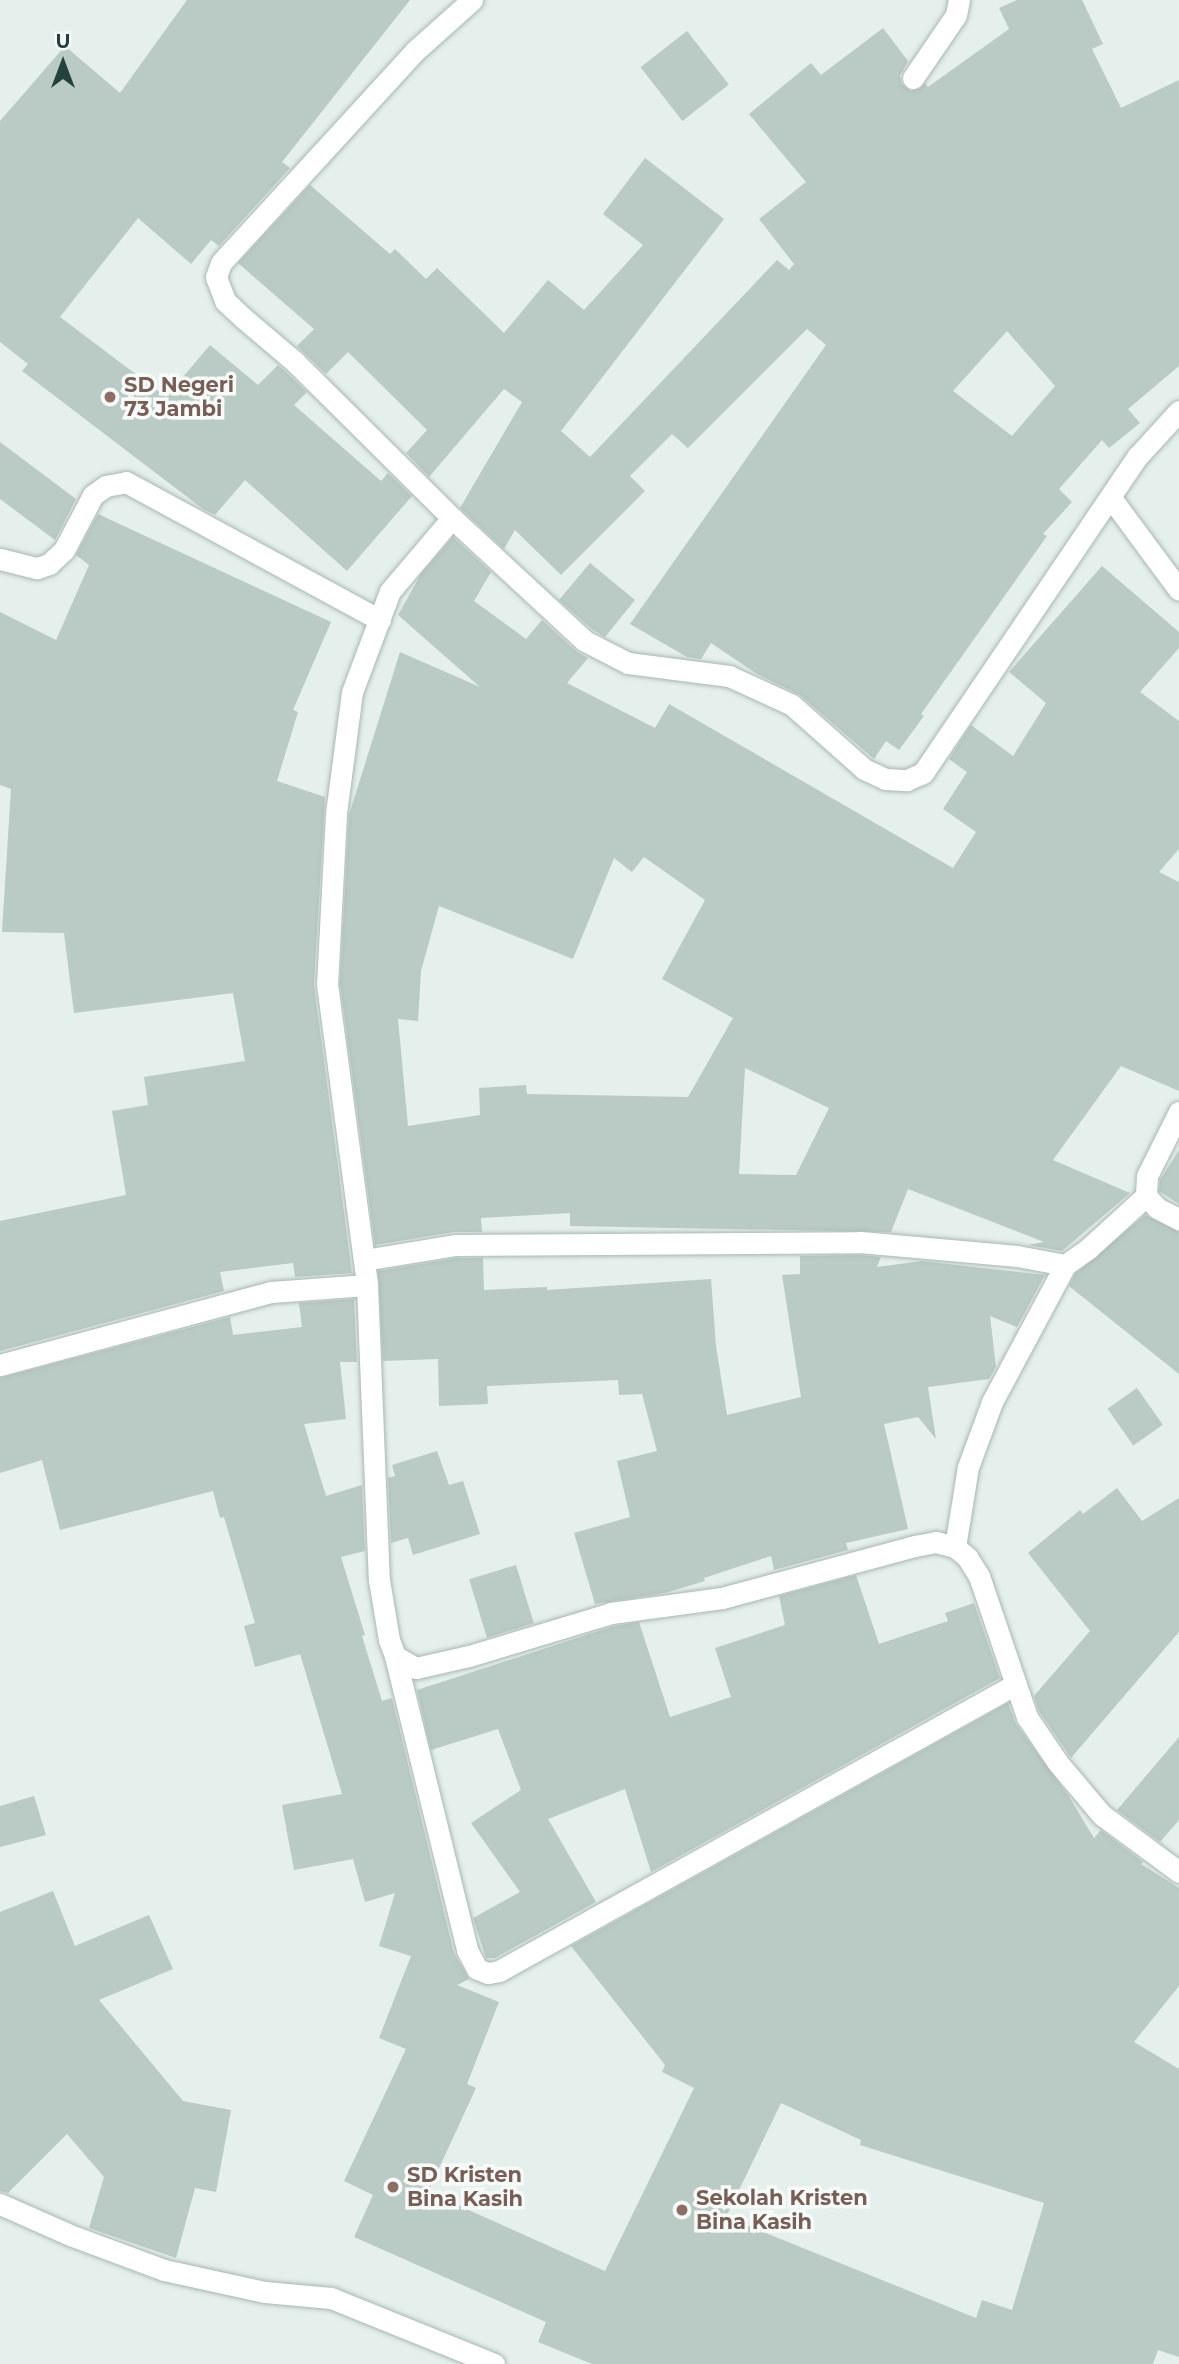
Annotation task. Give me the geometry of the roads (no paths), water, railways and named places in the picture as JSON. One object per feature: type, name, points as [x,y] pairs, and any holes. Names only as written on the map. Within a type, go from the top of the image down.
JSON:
[{"type":"street","points":[[472,0],[406,61],[221,263],[216,277],[225,301],[295,362],[452,518],[585,641],[628,663],[729,676],[792,705],[864,769],[886,779],[906,780],[923,773],[1138,456],[1179,411]]},
{"type":"street","points":[[913,78],[956,15],[959,0]]},
{"type":"street","points":[[0,559],[37,568],[49,564],[64,550],[93,495],[106,486],[126,482],[380,620]]},
{"type":"street","points":[[1111,498],[1179,590]]},
{"type":"street","points":[[452,518],[390,591],[352,692],[336,814],[327,984],[367,1285],[379,1580],[389,1640],[467,1950],[477,1969],[488,1973],[499,1971],[1016,1684]]},
{"type":"street","points":[[956,1547],[968,1466],[992,1402],[1065,1265],[1089,1248],[1146,1196],[1147,1176],[1179,1112]]},
{"type":"street","points":[[1146,1196],[1157,1208],[1179,1219]]},
{"type":"street","points":[[364,1260],[456,1245],[860,1242],[1017,1256],[1065,1265]]},
{"type":"street","points":[[0,1365],[271,1292],[367,1285]]},
{"type":"street","points":[[395,1656],[416,1668],[469,1656],[611,1612],[722,1598],[936,1542],[956,1547],[967,1557],[979,1576],[1027,1717],[1058,1763],[1102,1815],[1179,1872]]},
{"type":"street","points":[[0,2204],[69,2235],[164,2270],[265,2292],[331,2298],[494,2364]]},
{"type":"place","name":"SD Negeri 73 Jambi","points":[[110,397]]},
{"type":"place","name":"SD Kristen Bina Kasih","points":[[393,2187]]},
{"type":"place","name":"Sekolah Kristen Bina Kasih","points":[[682,2210]]}]
